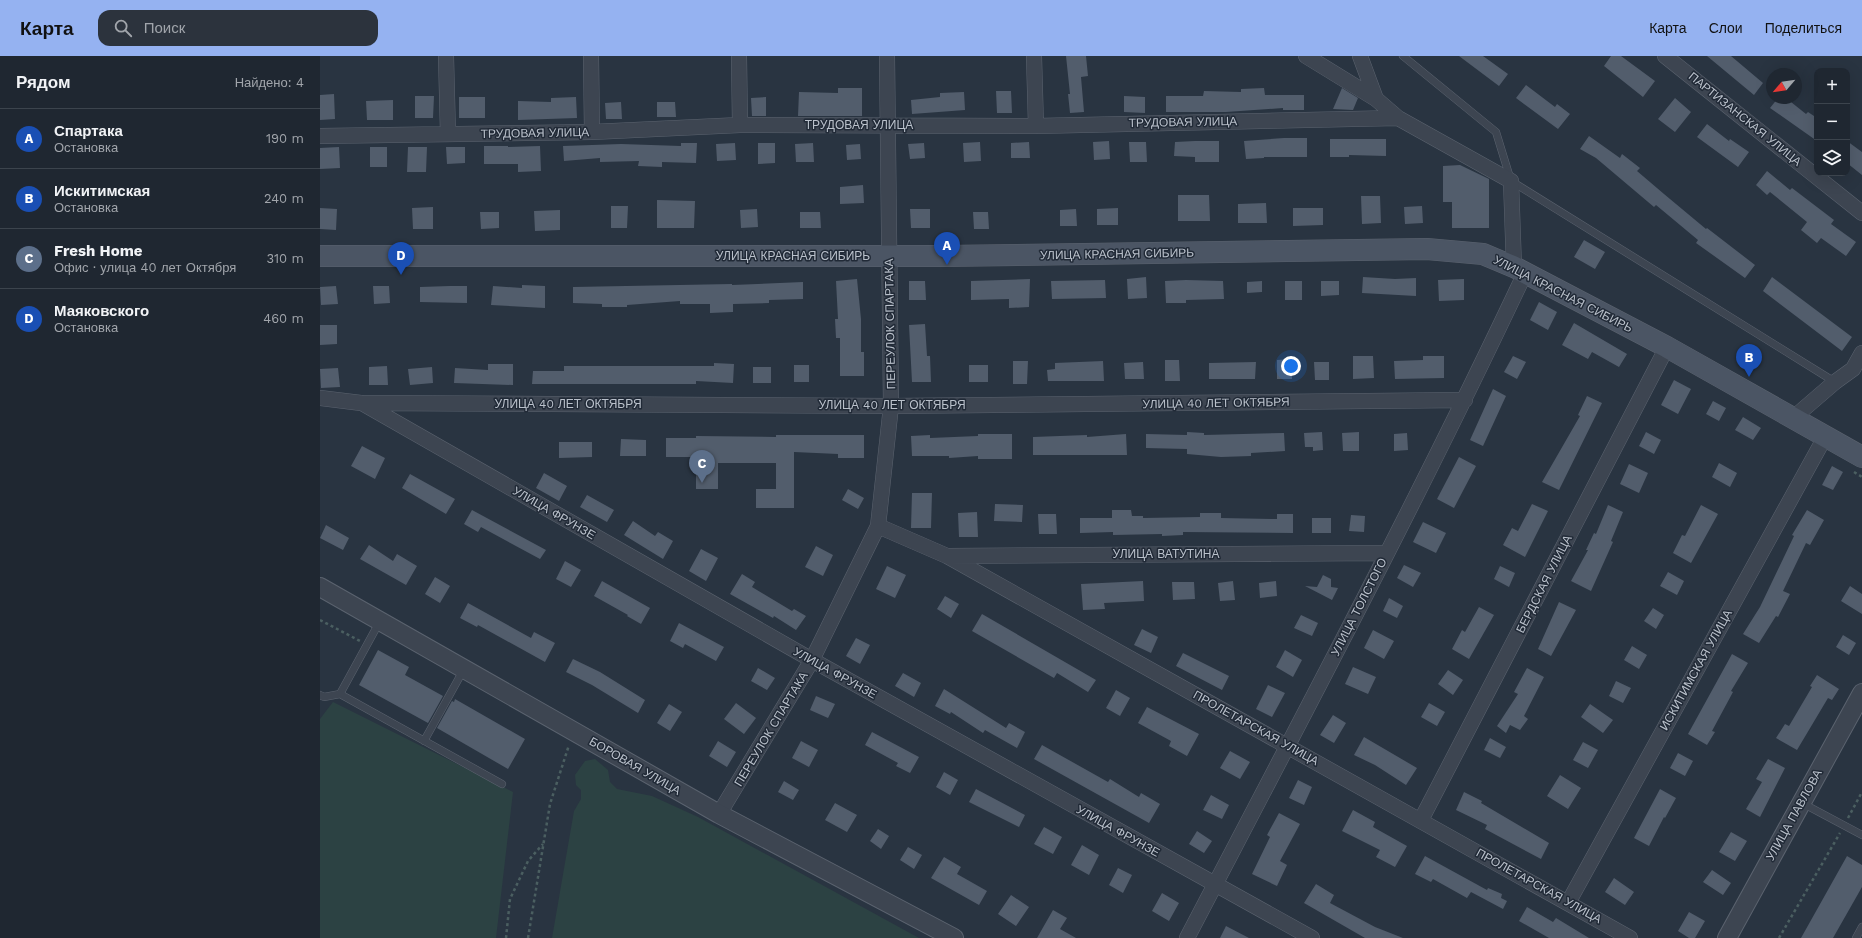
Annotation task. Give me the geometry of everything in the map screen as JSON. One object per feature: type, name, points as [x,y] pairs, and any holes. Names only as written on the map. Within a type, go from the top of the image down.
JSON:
[{"type":"main road","name":"УЛИЦА КРАСНАЯ СИБИРЬ","points":[[320,256],[888,257],[1427,249],[1483,254],[1519,270],[1667,347],[1792,419],[1862,457]]},
{"type":"street","points":[[446,56],[448,134]]},
{"type":"street","points":[[591,56],[592,132]]},
{"type":"street","points":[[739,56],[740,125]]},
{"type":"street","name":"ПЕРЕУЛОК СПАРТАКА","points":[[719,814],[812,660],[878,526],[891,406],[888,257],[887,56]]},
{"type":"street","points":[[1034,56],[1036,126]]},
{"type":"street","points":[[1306,56],[1376,99],[1398,118],[1511,181],[1519,270]]},
{"type":"street","points":[[1360,56],[1376,99]]},
{"type":"street","name":"ПАРТИЗАНСКАЯ УЛИЦА","points":[[1665,56],[1862,213]]},
{"type":"street","name":"ТРУДОВАЯ УЛИЦА","points":[[320,136],[592,132],[740,125],[1036,126],[1398,118]]},
{"type":"street","name":"УЛИЦА ТОЛСТОГО","points":[[1187,938],[1288,746],[1465,400],[1519,270]]},
{"type":"street","name":"БЕРДСКАЯ УЛИЦА","points":[[1421,820],[1667,347]]},
{"type":"street","points":[[1792,419],[1835,382],[1853,369],[1862,353]]},
{"type":"street","name":"УЛИЦА 40 ЛЕТ ОКТЯБРЯ","points":[[320,398],[361,403],[891,406],[1465,400]]},
{"type":"street","name":"УЛИЦА ФРУНЗЕ","points":[[361,403],[812,660],[1312,938]]},
{"type":"street","name":"ИСКИТИМСКАЯ УЛИЦА","points":[[1568,903],[1825,436]]},
{"type":"street","name":"ПРОЛЕТАРСКАЯ УЛИЦА","points":[[878,526],[947,556],[1630,938]]},
{"type":"street","name":"УЛИЦА ВАТУТИНА","points":[[947,556],[1386,553]]},
{"type":"street","name":"БОРОВАЯ УЛИЦА","points":[[320,587],[719,814],[954,938]]},
{"type":"street","name":"УЛИЦА ПАВЛОВА","points":[[1727,938],[1862,693]]},
{"type":"lane","points":[[1403,56],[1496,132],[1511,181],[1835,382]]},
{"type":"lane","points":[[340,694],[380,621]]},
{"type":"lane","points":[[424,741],[464,669]]},
{"type":"lane","points":[[320,694],[324,697],[340,694],[502,784]]},
{"type":"lane","points":[[1801,803],[1862,835]]},
{"type":"lane","points":[[1856,938],[1862,927]]},
{"type":"path","points":[[320,620],[367,645]]},
{"type":"path","points":[[528,938],[550,804],[574,731]]},
{"type":"path","points":[[1779,938],[1862,792]]},
{"type":"path","points":[[506,938],[510,900],[528,861],[544,843]]},
{"type":"green space","points":[[333,702],[513,792],[496,938],[320,938],[320,719]]},
{"type":"green space","points":[[595,759],[608,770],[610,782],[617,789],[652,796],[698,817],[919,938],[552,938],[574,811],[581,799],[581,790],[576,785],[575,775],[585,761]]},
{"type":"building","points":[[1066,56],[1086,56],[1088,76],[1081,77],[1084,112],[1070,113],[1068,94],[1070,94]]},
{"type":"building","points":[[1459,56],[1483,56],[1508,74],[1499,86]]},
{"type":"building","points":[[1611,56],[1621,56],[1655,81],[1643,97],[1604,66]]},
{"type":"building","points":[[1707,56],[1731,56],[1763,83],[1754,95]]},
{"type":"building","points":[[1526,85],[1555,107],[1557,104],[1570,114],[1558,129],[1516,98]]},
{"type":"building","points":[[838,88],[862,88],[862,116],[798,116],[799,92],[838,93]]},
{"type":"building","points":[[1264,88],[1265,95],[1304,95],[1304,110],[1283,110],[1283,108],[1226,112],[1166,112],[1166,96],[1203,96],[1204,91],[1241,92],[1241,89]]},
{"type":"building","points":[[1342,88],[1358,98],[1353,110],[1333,109]]},
{"type":"building","points":[[996,91],[1011,91],[1012,113],[997,113]]},
{"type":"building","points":[[964,92],[965,110],[912,114],[911,100],[940,97],[940,93]]},
{"type":"building","points":[[334,94],[335,119],[320,120],[320,95]]},
{"type":"building","points":[[415,96],[434,96],[433,118],[415,118]]},
{"type":"building","points":[[1124,96],[1145,97],[1145,113],[1124,112]]},
{"type":"building","points":[[459,97],[485,97],[485,118],[459,118]]},
{"type":"building","points":[[576,97],[577,118],[518,120],[518,101],[551,102],[551,98]]},
{"type":"building","points":[[766,97],[766,116],[752,116],[751,98]]},
{"type":"building","points":[[1675,98],[1691,112],[1675,132],[1658,119]]},
{"type":"building","points":[[393,100],[393,120],[367,120],[366,101]]},
{"type":"building","points":[[621,102],[622,119],[606,119],[605,103]]},
{"type":"building","points":[[657,102],[675,102],[676,117],[657,117]]},
{"type":"building","points":[[1773,104],[1794,104],[1806,114],[1808,112],[1814,116],[1814,139],[1770,108]]},
{"type":"building","points":[[1707,124],[1729,141],[1730,139],[1749,152],[1738,167],[1697,137]]},
{"type":"building","points":[[1589,136],[1620,158],[1622,154],[1640,168],[1637,171],[1664,194],[1706,229],[1707,228],[1755,265],[1745,278],[1696,243],[1698,240],[1656,205],[1654,207],[1596,158],[1580,149]]},
{"type":"building","points":[[1307,138],[1307,157],[1264,157],[1246,159],[1244,141]]},
{"type":"building","points":[[1330,139],[1386,139],[1386,156],[1349,155],[1349,157],[1330,157]]},
{"type":"building","points":[[1109,141],[1110,159],[1094,160],[1093,142]]},
{"type":"building","points":[[1219,141],[1219,162],[1195,162],[1195,157],[1174,156],[1175,142]]},
{"type":"building","points":[[980,142],[981,161],[964,162],[963,143]]},
{"type":"building","points":[[1029,142],[1030,158],[1011,158],[1011,143]]},
{"type":"building","points":[[1129,142],[1146,142],[1147,162],[1130,162]]},
{"type":"building","points":[[681,143],[697,143],[696,163],[662,162],[662,167],[638,166],[639,161],[600,162],[600,158],[564,161],[563,146],[621,144],[681,146]]},
{"type":"building","points":[[735,143],[736,160],[717,161],[716,144]]},
{"type":"building","points":[[758,143],[775,143],[775,163],[758,164]]},
{"type":"building","points":[[813,143],[814,162],[796,162],[795,144]]},
{"type":"building","points":[[924,143],[925,158],[910,159],[908,144]]},
{"type":"building","points":[[1850,143],[1862,152],[1862,175],[1850,165]]},
{"type":"building","points":[[860,144],[861,159],[847,160],[846,145]]},
{"type":"building","points":[[484,146],[540,146],[541,171],[518,172],[518,164],[484,164]]},
{"type":"building","points":[[339,147],[340,168],[320,169],[320,148]]},
{"type":"building","points":[[370,147],[387,147],[387,167],[370,167]]},
{"type":"building","points":[[408,147],[427,147],[426,172],[407,172]]},
{"type":"building","points":[[446,147],[465,147],[465,163],[447,164]]},
{"type":"building","points":[[1460,165],[1489,179],[1489,228],[1452,228],[1452,202],[1443,202],[1443,166]]},
{"type":"building","points":[[1767,171],[1790,190],[1792,188],[1834,220],[1831,224],[1856,242],[1846,256],[1821,238],[1817,243],[1801,230],[1807,222],[1770,192],[1767,195],[1756,185]]},
{"type":"building","points":[[863,185],[864,203],[840,204],[840,187]]},
{"type":"building","points":[[1178,195],[1209,195],[1210,221],[1178,221]]},
{"type":"building","points":[[1361,196],[1380,196],[1381,223],[1362,224]]},
{"type":"building","points":[[657,200],[695,201],[694,228],[657,228]]},
{"type":"building","points":[[1266,203],[1267,223],[1238,223],[1238,204]]},
{"type":"building","points":[[611,206],[628,206],[627,228],[611,228]]},
{"type":"building","points":[[1422,206],[1423,223],[1405,224],[1404,207]]},
{"type":"building","points":[[433,207],[433,229],[413,229],[412,208]]},
{"type":"building","points":[[320,208],[337,209],[336,230],[320,229]]},
{"type":"building","points":[[1118,208],[1118,225],[1097,225],[1097,209]]},
{"type":"building","points":[[1293,208],[1323,208],[1323,225],[1293,226]]},
{"type":"building","points":[[757,209],[758,227],[741,228],[740,210]]},
{"type":"building","points":[[910,209],[930,209],[930,228],[911,228]]},
{"type":"building","points":[[1076,209],[1077,226],[1060,226],[1060,210]]},
{"type":"building","points":[[560,210],[560,230],[535,231],[534,211]]},
{"type":"building","points":[[480,212],[499,212],[499,228],[481,229]]},
{"type":"building","points":[[800,212],[820,212],[821,228],[800,228]]},
{"type":"building","points":[[973,212],[988,212],[989,229],[974,229]]},
{"type":"building","points":[[1584,240],[1605,252],[1595,269],[1574,257]]},
{"type":"building","points":[[1146,277],[1147,298],[1128,299],[1127,279]]},
{"type":"building","points":[[1363,277],[1395,279],[1416,278],[1416,296],[1362,293]]},
{"type":"building","points":[[1772,277],[1852,337],[1842,351],[1763,291]]},
{"type":"building","points":[[857,279],[861,319],[861,352],[864,352],[864,376],[840,376],[840,338],[836,338],[835,319],[838,319],[836,281]]},
{"type":"building","points":[[1030,279],[1029,307],[1009,308],[1009,299],[971,300],[971,281]]},
{"type":"building","points":[[1464,279],[1464,300],[1439,301],[1438,280]]},
{"type":"building","points":[[1105,280],[1106,298],[1052,299],[1051,281]]},
{"type":"building","points":[[909,281],[925,281],[926,300],[909,300]]},
{"type":"building","points":[[1165,281],[1223,281],[1224,299],[1186,300],[1186,303],[1166,303]]},
{"type":"building","points":[[1262,281],[1262,292],[1247,293],[1247,282]]},
{"type":"building","points":[[1285,281],[1302,281],[1302,300],[1285,300]]},
{"type":"building","points":[[1321,281],[1339,281],[1339,295],[1321,296]]},
{"type":"building","points":[[803,282],[803,299],[769,300],[769,303],[733,304],[733,312],[710,313],[710,304],[680,304],[680,301],[627,305],[627,307],[602,307],[602,304],[573,303],[573,287],[732,285]]},
{"type":"building","points":[[522,285],[545,286],[545,308],[491,305],[493,286],[522,288]]},
{"type":"building","points":[[336,286],[338,304],[321,305],[320,287]]},
{"type":"building","points":[[373,286],[389,286],[390,303],[374,304]]},
{"type":"building","points":[[467,286],[467,303],[420,302],[420,287]]},
{"type":"building","points":[[1539,302],[1557,312],[1548,330],[1530,320]]},
{"type":"building","points":[[1574,323],[1627,354],[1619,367],[1592,352],[1588,359],[1562,345]]},
{"type":"building","points":[[925,324],[927,356],[930,356],[931,382],[912,382],[909,325]]},
{"type":"building","points":[[320,325],[337,325],[337,344],[320,345]]},
{"type":"building","points":[[1353,356],[1373,356],[1374,378],[1353,379]]},
{"type":"building","points":[[1423,356],[1444,356],[1444,378],[1395,379],[1394,361],[1423,360]]},
{"type":"building","points":[[1513,356],[1526,362],[1517,379],[1504,372]]},
{"type":"building","points":[[1291,359],[1292,379],[1277,379],[1277,360]]},
{"type":"building","points":[[1165,360],[1179,360],[1180,381],[1165,381]]},
{"type":"building","points":[[1013,361],[1028,361],[1027,384],[1013,384]]},
{"type":"building","points":[[1103,361],[1104,381],[1048,381],[1047,370],[1055,369],[1055,363]]},
{"type":"building","points":[[1143,362],[1144,379],[1125,379],[1124,363]]},
{"type":"building","points":[[1256,362],[1255,379],[1209,379],[1209,363]]},
{"type":"building","points":[[1314,362],[1329,362],[1329,380],[1315,380]]},
{"type":"building","points":[[714,363],[734,364],[733,383],[696,381],[696,384],[532,384],[533,371],[564,371],[564,366],[714,366]]},
{"type":"building","points":[[488,364],[513,364],[513,385],[454,383],[455,368],[488,370]]},
{"type":"building","points":[[794,365],[809,365],[809,382],[794,382]]},
{"type":"building","points":[[969,365],[988,365],[988,382],[969,382]]},
{"type":"building","points":[[387,366],[388,385],[369,385],[369,367]]},
{"type":"building","points":[[432,367],[433,383],[410,385],[408,369]]},
{"type":"building","points":[[753,367],[771,367],[771,383],[753,383]]},
{"type":"building","points":[[338,368],[340,387],[321,388],[320,369]]},
{"type":"building","points":[[1674,380],[1691,389],[1678,414],[1661,405]]},
{"type":"building","points":[[1493,389],[1506,396],[1483,446],[1470,440]]},
{"type":"building","points":[[1587,396],[1602,403],[1559,490],[1542,482],[1580,416],[1578,415]]},
{"type":"building","points":[[1713,401],[1726,408],[1719,421],[1706,414]]},
{"type":"building","points":[[1743,417],[1761,428],[1753,440],[1735,430]]},
{"type":"building","points":[[1187,432],[1204,433],[1204,435],[1284,433],[1285,451],[1251,453],[1251,456],[1221,457],[1187,454],[1187,449],[1146,448],[1146,434],[1187,435]]},
{"type":"building","points":[[1322,432],[1323,450],[1313,451],[1313,447],[1305,447],[1304,433]]},
{"type":"building","points":[[1359,432],[1359,451],[1343,451],[1342,433]]},
{"type":"building","points":[[1646,432],[1661,440],[1654,454],[1639,446]]},
{"type":"building","points":[[1407,433],[1408,450],[1394,451],[1394,434]]},
{"type":"building","points":[[978,434],[1012,434],[1012,459],[978,459],[978,456],[949,458],[949,456],[912,456],[911,436],[930,435],[930,438],[978,436]]},
{"type":"building","points":[[1126,434],[1127,455],[1033,455],[1033,437],[1087,435],[1087,437]]},
{"type":"building","points":[[776,435],[864,435],[864,458],[838,458],[838,454],[794,452],[794,508],[756,508],[756,489],[776,489],[776,463],[718,463],[718,489],[696,489],[696,457],[666,457],[666,438],[696,438],[696,436],[776,437]]},
{"type":"building","points":[[621,439],[646,440],[646,456],[620,456]]},
{"type":"building","points":[[559,442],[592,442],[592,457],[559,458]]},
{"type":"building","points":[[362,446],[385,458],[375,479],[351,466]]},
{"type":"building","points":[[1459,457],[1476,466],[1454,508],[1437,499]]},
{"type":"building","points":[[1719,463],[1737,473],[1730,487],[1712,477]]},
{"type":"building","points":[[1629,464],[1648,473],[1639,493],[1620,484]]},
{"type":"building","points":[[1832,466],[1843,472],[1833,490],[1822,485]]},
{"type":"building","points":[[544,473],[567,486],[559,501],[536,488]]},
{"type":"building","points":[[410,474],[455,499],[446,514],[402,488]]},
{"type":"building","points":[[848,489],[864,498],[858,509],[842,500]]},
{"type":"building","points":[[912,493],[932,493],[931,528],[911,528]]},
{"type":"building","points":[[587,495],[614,510],[607,522],[580,507]]},
{"type":"building","points":[[995,504],[1023,505],[1022,522],[994,521]]},
{"type":"building","points":[[1532,504],[1548,511],[1525,557],[1503,545],[1512,528],[1518,531]]},
{"type":"building","points":[[1608,505],[1623,512],[1611,541],[1613,542],[1591,591],[1571,581],[1588,550],[1586,550],[1594,533],[1596,534]]},
{"type":"building","points":[[1701,505],[1718,514],[1691,563],[1673,553],[1682,535],[1685,536]]},
{"type":"building","points":[[472,510],[546,550],[540,559],[481,527],[478,532],[464,524]]},
{"type":"building","points":[[1112,510],[1131,510],[1132,516],[1143,516],[1143,518],[1200,517],[1200,513],[1221,513],[1221,518],[1277,519],[1277,514],[1293,514],[1293,533],[1183,532],[1183,535],[1162,536],[1162,534],[1113,535],[1113,532],[1080,533],[1080,518],[1112,518]]},
{"type":"building","points":[[1807,510],[1824,520],[1810,545],[1806,543],[1783,591],[1790,594],[1778,617],[1776,616],[1759,643],[1743,634],[1760,607],[1794,536],[1792,535]]},
{"type":"building","points":[[977,512],[978,537],[959,537],[958,513]]},
{"type":"building","points":[[1038,514],[1056,514],[1057,534],[1039,534]]},
{"type":"building","points":[[1351,515],[1365,516],[1364,532],[1349,531]]},
{"type":"building","points":[[1312,518],[1331,518],[1331,533],[1312,533]]},
{"type":"building","points":[[633,521],[655,536],[658,532],[673,541],[663,559],[624,535]]},
{"type":"building","points":[[1423,522],[1446,533],[1436,553],[1413,542]]},
{"type":"building","points":[[326,525],[349,538],[343,550],[320,538]]},
{"type":"building","points":[[369,545],[393,561],[397,554],[417,566],[406,585],[360,559]]},
{"type":"building","points":[[816,546],[833,555],[823,576],[805,567]]},
{"type":"building","points":[[701,549],[718,558],[706,581],[689,571]]},
{"type":"building","points":[[565,561],[581,570],[571,587],[556,579]]},
{"type":"building","points":[[1404,565],[1421,573],[1413,587],[1397,578]]},
{"type":"building","points":[[887,566],[906,575],[895,598],[876,589]]},
{"type":"building","points":[[1500,566],[1515,573],[1509,587],[1494,579]]},
{"type":"building","points":[[1668,572],[1684,581],[1677,595],[1660,586]]},
{"type":"building","points":[[742,574],[755,582],[752,587],[792,611],[794,609],[806,616],[796,630],[774,616],[773,618],[730,594]]},
{"type":"building","points":[[1323,575],[1331,579],[1331,587],[1338,588],[1332,600],[1305,586],[1317,587]]},
{"type":"building","points":[[435,577],[450,586],[440,603],[425,594]]},
{"type":"building","points":[[602,581],[650,608],[641,624],[594,596]]},
{"type":"building","points":[[1143,581],[1144,601],[1104,603],[1105,609],[1083,610],[1081,584]]},
{"type":"building","points":[[1233,581],[1235,600],[1220,601],[1218,583]]},
{"type":"building","points":[[1276,581],[1277,596],[1260,598],[1259,583]]},
{"type":"building","points":[[1172,582],[1194,582],[1195,599],[1173,600]]},
{"type":"building","points":[[1850,586],[1862,594],[1862,614],[1841,601]]},
{"type":"building","points":[[945,596],[959,604],[951,618],[937,609]]},
{"type":"building","points":[[1389,598],[1403,606],[1397,618],[1383,611]]},
{"type":"building","points":[[1559,602],[1576,610],[1551,656],[1538,649]]},
{"type":"building","points":[[468,603],[531,638],[534,632],[555,643],[545,662],[478,625],[477,627],[460,618]]},
{"type":"building","points":[[1479,607],[1494,615],[1469,659],[1452,649],[1462,630],[1465,632]]},
{"type":"building","points":[[1653,608],[1664,615],[1656,629],[1644,621]]},
{"type":"building","points":[[982,614],[1096,680],[1088,692],[1057,673],[1054,678],[972,631]]},
{"type":"building","points":[[1301,615],[1318,623],[1312,636],[1294,628]]},
{"type":"building","points":[[679,623],[724,647],[716,661],[685,644],[683,648],[670,641]]},
{"type":"building","points":[[1142,629],[1158,637],[1151,653],[1134,645]]},
{"type":"building","points":[[1373,630],[1394,641],[1384,659],[1364,648]]},
{"type":"building","points":[[1843,635],[1856,643],[1849,655],[1836,647]]},
{"type":"building","points":[[856,638],[870,645],[860,664],[846,656]]},
{"type":"building","points":[[1632,646],[1647,655],[1639,669],[1624,660]]},
{"type":"building","points":[[378,650],[409,667],[405,675],[443,696],[428,723],[359,685]]},
{"type":"building","points":[[1285,650],[1302,660],[1293,677],[1276,667]]},
{"type":"building","points":[[1183,653],[1229,676],[1222,690],[1176,666]]},
{"type":"building","points":[[1732,654],[1748,663],[1731,691],[1733,692],[1712,731],[1715,732],[1707,745],[1688,734]]},
{"type":"building","points":[[573,659],[600,672],[645,700],[638,713],[592,685],[566,672]]},
{"type":"building","points":[[1353,667],[1376,677],[1368,694],[1345,684]]},
{"type":"building","points":[[758,668],[775,678],[767,690],[751,681]]},
{"type":"building","points":[[1527,668],[1544,677],[1524,716],[1528,719],[1520,730],[1510,725],[1506,733],[1497,726],[1518,694],[1514,692]]},
{"type":"building","points":[[1448,670],[1463,680],[1453,695],[1438,684]]},
{"type":"building","points":[[903,673],[921,683],[914,697],[895,686]]},
{"type":"building","points":[[1817,675],[1839,689],[1832,700],[1828,698],[1797,750],[1776,738],[1785,724],[1789,726],[1812,687],[1810,686]]},
{"type":"building","points":[[1616,681],[1631,688],[1623,703],[1609,696]]},
{"type":"building","points":[[1268,685],[1285,693],[1272,717],[1256,709]]},
{"type":"building","points":[[944,689],[1006,728],[1009,723],[1025,732],[1017,748],[985,730],[983,733],[951,712],[950,714],[935,706]]},
{"type":"building","points":[[1116,690],[1130,698],[1120,716],[1106,708]]},
{"type":"building","points":[[816,696],[835,704],[828,718],[810,710]]},
{"type":"building","points":[[455,699],[525,739],[508,769],[437,728],[452,701],[454,702]]},
{"type":"building","points":[[736,703],[756,718],[744,734],[724,719]]},
{"type":"building","points":[[1429,703],[1445,712],[1437,726],[1421,717]]},
{"type":"building","points":[[669,704],[682,712],[670,731],[657,723]]},
{"type":"building","points":[[1590,704],[1613,720],[1603,733],[1581,717]]},
{"type":"building","points":[[1147,707],[1199,734],[1187,756],[1169,746],[1171,741],[1138,723]]},
{"type":"building","points":[[1333,715],[1346,723],[1334,743],[1320,735]]},
{"type":"building","points":[[872,732],[919,757],[910,773],[896,766],[898,763],[865,745]]},
{"type":"building","points":[[1364,737],[1417,768],[1406,785],[1375,765],[1354,755]]},
{"type":"building","points":[[1490,738],[1506,747],[1500,758],[1484,750]]},
{"type":"building","points":[[718,741],[736,752],[727,767],[709,756]]},
{"type":"building","points":[[801,741],[818,750],[809,767],[792,758]]},
{"type":"building","points":[[1583,742],[1598,750],[1588,768],[1573,760]]},
{"type":"building","points":[[1042,745],[1108,782],[1110,779],[1139,797],[1141,793],[1160,804],[1149,823],[1034,759]]},
{"type":"building","points":[[1230,751],[1250,762],[1240,779],[1220,768]]},
{"type":"building","points":[[1678,753],[1693,761],[1685,776],[1670,768]]},
{"type":"building","points":[[1768,759],[1785,768],[1760,817],[1746,809],[1762,782],[1756,779]]},
{"type":"building","points":[[944,772],[958,780],[950,795],[936,787]]},
{"type":"building","points":[[1560,775],[1581,788],[1568,809],[1547,796]]},
{"type":"building","points":[[1298,780],[1312,787],[1304,805],[1289,798]]},
{"type":"building","points":[[784,781],[799,790],[793,800],[778,792]]},
{"type":"building","points":[[976,789],[1025,815],[1019,827],[969,802]]},
{"type":"building","points":[[1660,789],[1676,798],[1649,846],[1634,838]]},
{"type":"building","points":[[1464,792],[1482,801],[1481,803],[1549,843],[1541,859],[1485,829],[1487,825],[1456,810]]},
{"type":"building","points":[[1211,795],[1229,805],[1222,819],[1203,810]]},
{"type":"building","points":[[835,803],[857,815],[847,832],[825,820]]},
{"type":"building","points":[[1353,810],[1375,822],[1373,827],[1407,846],[1395,867],[1376,857],[1380,850],[1342,831]]},
{"type":"building","points":[[1279,813],[1300,824],[1280,861],[1287,865],[1277,886],[1252,874],[1270,837],[1267,835]]},
{"type":"building","points":[[1044,827],[1062,837],[1053,854],[1034,844]]},
{"type":"building","points":[[878,829],[889,836],[881,849],[870,841]]},
{"type":"building","points":[[1197,831],[1212,841],[1204,853],[1189,844]]},
{"type":"building","points":[[1731,832],[1747,841],[1735,861],[1719,852]]},
{"type":"building","points":[[1082,845],[1099,855],[1089,875],[1071,865]]},
{"type":"building","points":[[908,847],[922,855],[914,869],[900,860]]},
{"type":"building","points":[[1425,856],[1487,890],[1488,888],[1502,894],[1501,898],[1507,901],[1503,909],[1471,892],[1467,898],[1433,879],[1431,882],[1415,874]]},
{"type":"building","points":[[1847,856],[1862,865],[1862,887],[1833,938],[1801,938]]},
{"type":"building","points":[[944,857],[961,867],[957,874],[987,891],[979,905],[931,878]]},
{"type":"building","points":[[1118,868],[1132,875],[1123,893],[1109,885]]},
{"type":"building","points":[[1712,870],[1731,883],[1723,895],[1703,882]]},
{"type":"building","points":[[1614,878],[1634,892],[1625,905],[1605,892]]},
{"type":"building","points":[[1316,884],[1334,895],[1330,903],[1375,927],[1403,938],[1365,938],[1304,903]]},
{"type":"building","points":[[1162,893],[1179,903],[1169,921],[1152,911]]},
{"type":"building","points":[[1011,895],[1029,907],[1016,926],[998,914]]},
{"type":"building","points":[[1527,907],[1553,922],[1556,918],[1589,938],[1549,938],[1519,921]]},
{"type":"building","points":[[1053,910],[1067,918],[1060,929],[1076,938],[1037,938]]},
{"type":"building","points":[[1689,912],[1705,921],[1695,938],[1689,938],[1678,931]]},
{"type":"building","points":[[1226,926],[1249,938],[1220,938]]},
{"type":"place","name":"Спартака","points":[[947,265]]},
{"type":"place","name":"Маяковского","points":[[401,275]]},
{"type":"place","name":"Искитимская","points":[[1749,377]]},
{"type":"place","name":"Fresh Home","points":[[702,483]]}]
